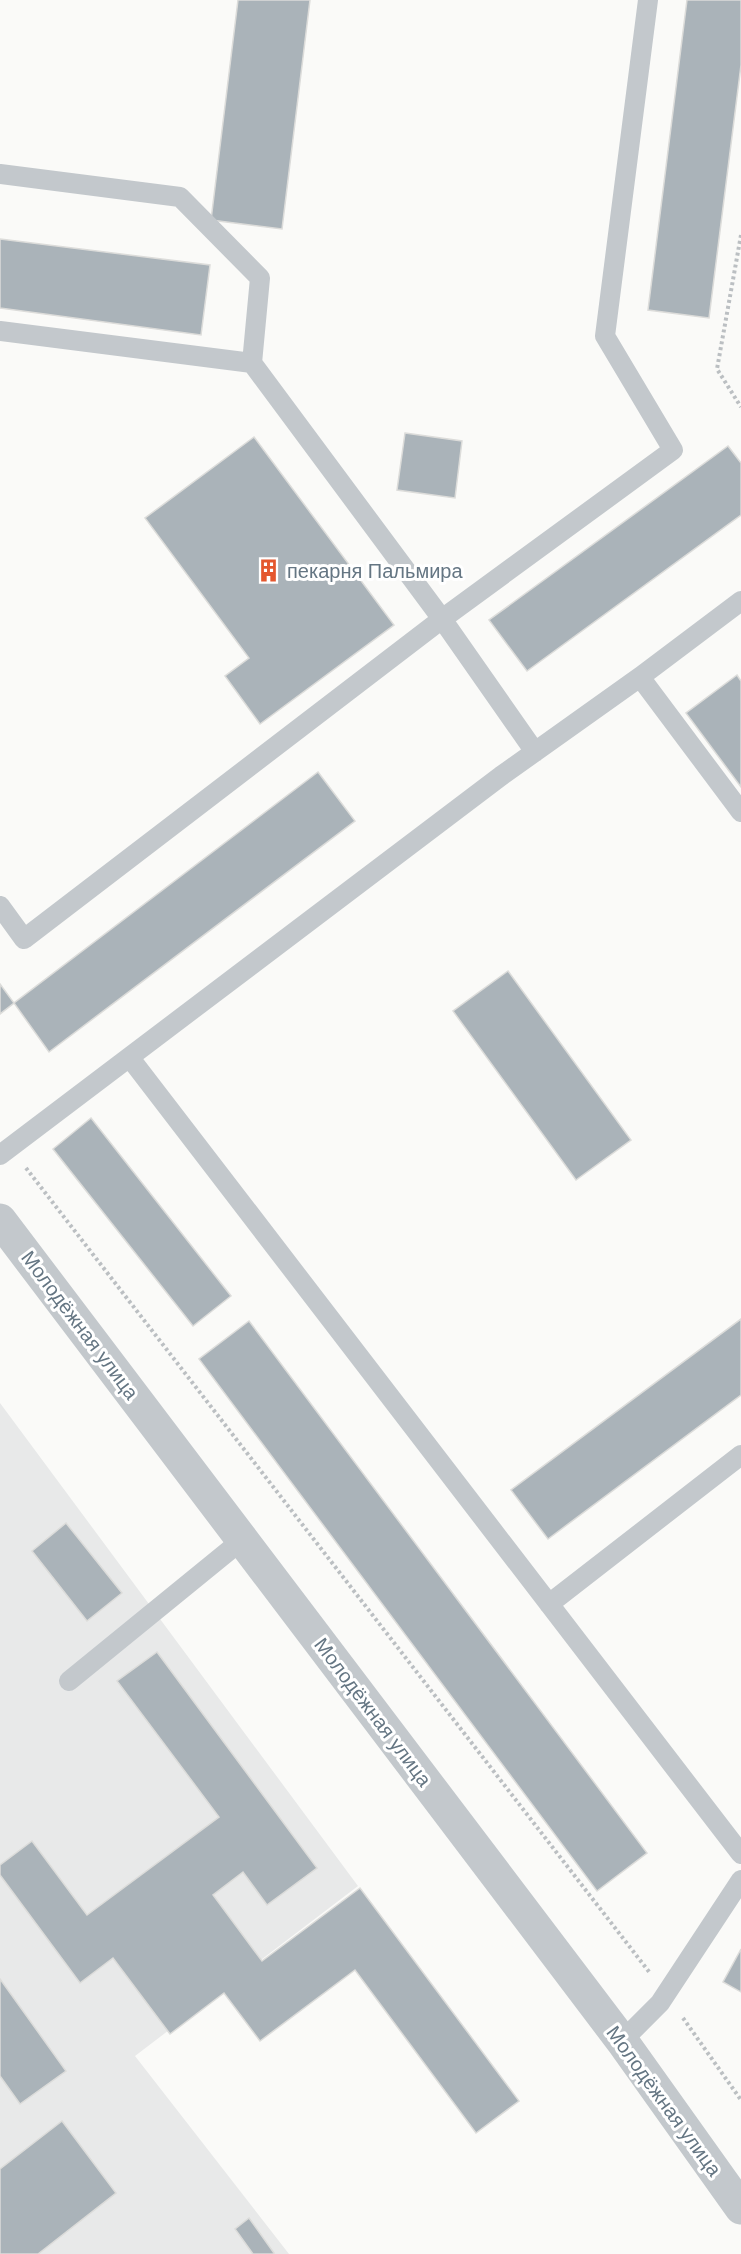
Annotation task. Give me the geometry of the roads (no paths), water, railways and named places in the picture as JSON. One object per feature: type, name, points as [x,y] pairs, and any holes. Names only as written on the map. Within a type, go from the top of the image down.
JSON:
[{"type":"street","name":"Молодёжная улица","points":[[0,1220],[622,2041],[741,2208]]},
{"type":"lane","points":[[0,906],[24,939],[442,619],[673,450],[604,336],[648,0]]},
{"type":"lane","points":[[0,174],[180,197],[260,279],[252,363],[442,619],[535,752]]},
{"type":"lane","points":[[0,331],[252,363]]},
{"type":"lane","points":[[5,1151],[535,752],[741,602]]},
{"type":"lane","points":[[639,677],[741,812]]},
{"type":"lane","points":[[130,1058],[741,1854]]},
{"type":"lane","points":[[549,1604],[741,1455]]},
{"type":"lane","points":[[69,1681],[242,1540]]},
{"type":"lane","points":[[622,2041],[660,2003],[741,1880]]},
{"type":"place","name":"пекарня Пальмира","points":[[269,571]]}]
